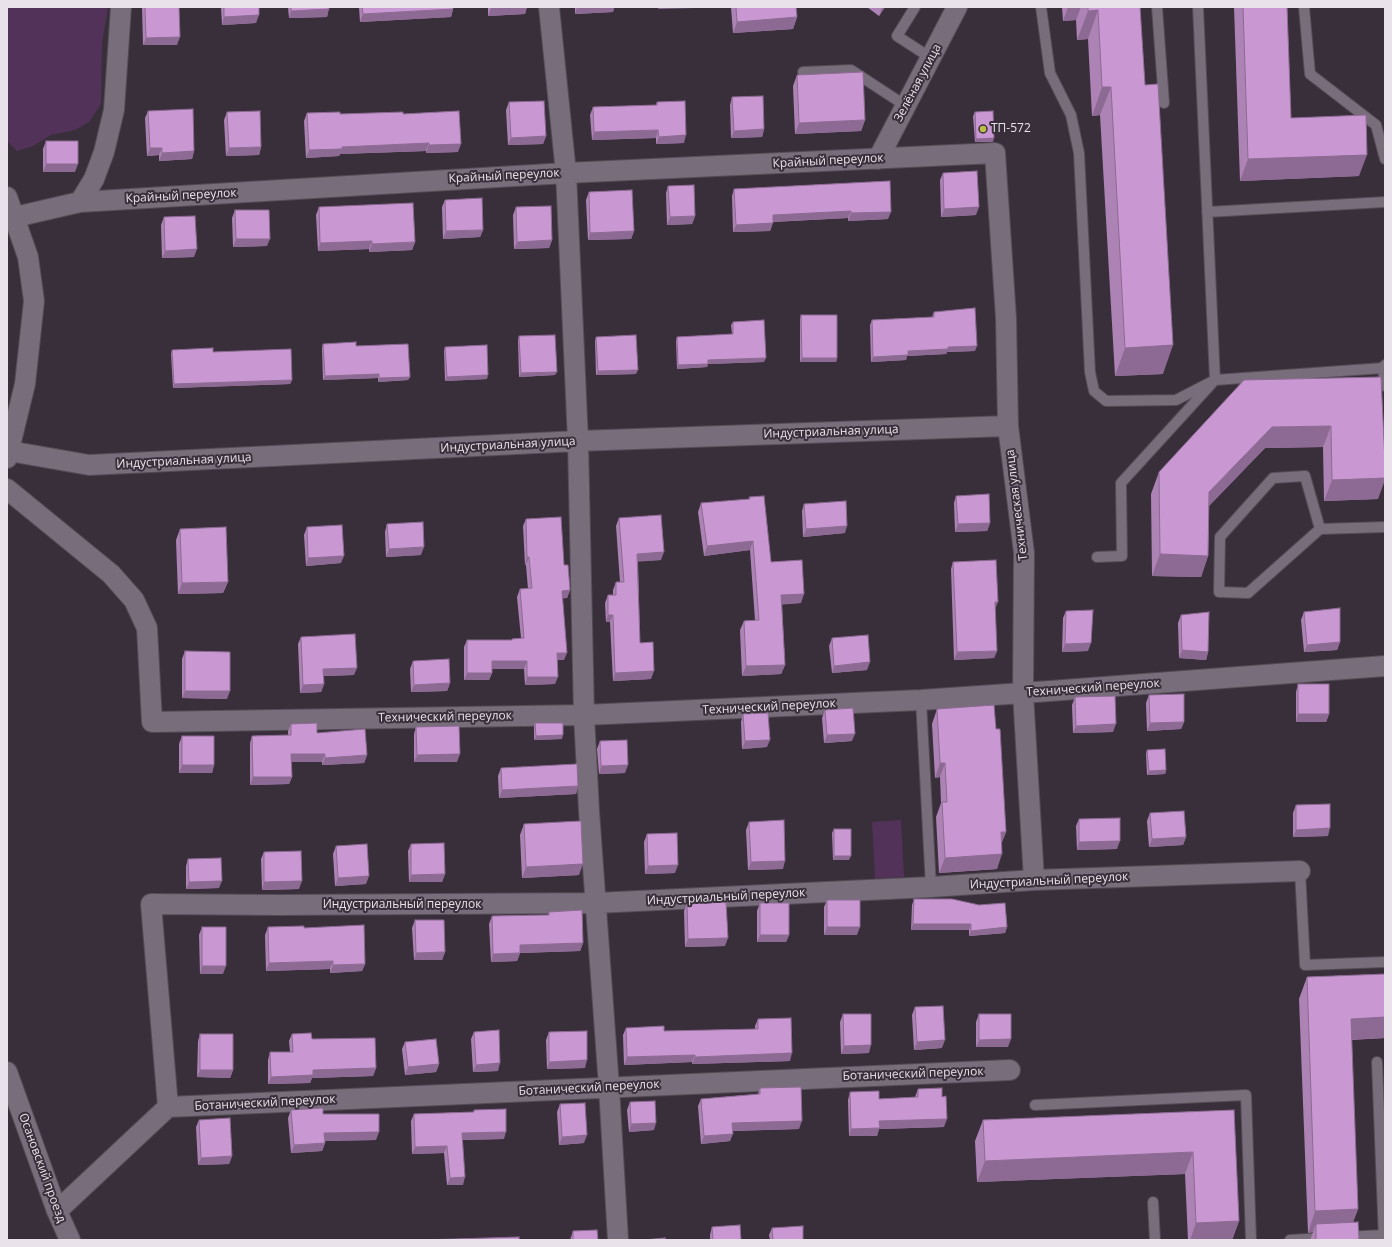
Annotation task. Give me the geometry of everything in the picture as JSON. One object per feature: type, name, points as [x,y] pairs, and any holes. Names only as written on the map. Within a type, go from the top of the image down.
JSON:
[{"type":"street","points":[[80,202],[97,172],[104,152],[114,110],[121,7]]},
{"type":"street","points":[[549,7],[566,173],[578,441],[584,715],[589,811],[609,1087],[618,1240]]},
{"type":"street","name":"Зелёная улица","points":[[878,159],[957,7]]},
{"type":"street","name":"Крайный переулок","points":[[15,217],[80,202],[566,173],[995,153]]},
{"type":"street","name":"Техническая улица","points":[[995,153],[1006,318],[1008,426],[1024,553],[1023,694],[1034,880]]},
{"type":"street","points":[[7,197],[28,257],[34,301],[25,384],[8,454]]},
{"type":"street","name":"Индустриальная улица","points":[[8,454],[89,465],[578,441],[1008,426]]},
{"type":"street","name":"Технический переулок","points":[[7,489],[111,574],[134,600],[147,628],[152,722],[584,715],[921,700],[1023,694],[1385,666]]},
{"type":"street","name":"Индустриальный переулок","points":[[168,1107],[151,904],[278,906],[596,903],[931,887],[1034,880],[1300,870]]},
{"type":"street","name":"Ботанический переулок","points":[[168,1107],[1010,1070]]},
{"type":"street","name":"Осановский проезд","points":[[7,1072],[57,1211],[70,1240]]},
{"type":"street","points":[[57,1211],[168,1107]]},
{"type":"lane","points":[[915,7],[897,36],[931,58]]},
{"type":"lane","points":[[1041,7],[1050,72],[1070,115],[1079,153],[1090,372],[1094,391],[1106,401],[1176,400],[1216,380],[1384,366],[1385,386]]},
{"type":"lane","points":[[1157,7],[1164,103]]},
{"type":"lane","points":[[1097,557],[1122,556],[1121,483],[1216,380],[1198,7]]},
{"type":"lane","points":[[1304,7],[1310,74],[1376,125],[1385,159]]},
{"type":"lane","points":[[804,72],[851,70],[906,106]]},
{"type":"lane","points":[[1208,212],[1385,202]]},
{"type":"lane","points":[[1320,529],[1305,476],[1273,478],[1220,537],[1219,592],[1248,593],[1320,529],[1385,527]]},
{"type":"lane","points":[[921,700],[931,887]]},
{"type":"lane","points":[[1300,870],[1305,965],[1385,962]]},
{"type":"lane","points":[[1290,1240],[1384,1237],[1377,1062]]},
{"type":"lane","points":[[1035,1105],[1246,1095],[1251,1240]]},
{"type":"lane","points":[[1153,1202],[1155,1240]]},
{"type":"shaded area","points":[[7,7],[108,7],[102,43],[101,104],[89,122],[75,130],[51,135],[33,146],[17,151],[7,141]]},
{"type":"shaded area","points":[[901,820],[904,877],[875,879],[872,822]]},
{"type":"building","points":[[145,7],[179,7],[180,37],[146,38]]},
{"type":"building","points":[[224,7],[259,7],[259,15],[224,17]]},
{"type":"building","points":[[291,7],[329,7],[329,9],[291,11]]},
{"type":"building","points":[[362,7],[453,7],[453,9],[363,14]]},
{"type":"building","points":[[491,7],[518,7],[491,8]]},
{"type":"building","points":[[736,7],[796,7],[797,17],[737,22]]},
{"type":"building","points":[[1088,7],[1140,7],[1145,85],[1158,84],[1173,345],[1125,348],[1111,87],[1102,87],[1098,10],[1088,11]]},
{"type":"building","points":[[1243,7],[1287,7],[1291,118],[1366,115],[1367,155],[1248,159]]},
{"type":"building","points":[[863,72],[865,120],[799,123],[797,75]]},
{"type":"building","points":[[763,96],[764,129],[734,131],[732,97]]},
{"type":"building","points":[[544,101],[546,136],[511,138],[509,102]]},
{"type":"building","points":[[685,101],[686,135],[659,137],[658,130],[594,132],[593,107],[657,105],[657,102]]},
{"type":"building","points":[[193,109],[194,151],[162,153],[162,148],[150,148],[148,111]]},
{"type":"building","points":[[260,111],[261,147],[229,148],[227,112]]},
{"type":"building","points":[[459,111],[461,144],[429,145],[429,143],[309,150],[307,113],[340,112],[340,114],[403,112],[403,114]]},
{"type":"building","name":"ТП-572","points":[[993,111],[994,138],[976,139],[975,112]]},
{"type":"building","points":[[46,141],[78,141],[78,164],[46,164]]},
{"type":"building","points":[[977,171],[979,207],[944,209],[943,173]]},
{"type":"building","points":[[890,181],[891,212],[851,213],[851,211],[773,215],[773,223],[736,225],[734,189]]},
{"type":"building","points":[[694,185],[695,216],[670,217],[668,186]]},
{"type":"building","points":[[632,190],[634,231],[590,233],[589,192]]},
{"type":"building","points":[[482,198],[483,230],[446,231],[445,200]]},
{"type":"building","points":[[413,203],[415,242],[372,244],[372,241],[320,243],[319,207]]},
{"type":"building","points":[[551,206],[552,240],[517,242],[516,207]]},
{"type":"building","points":[[235,210],[269,210],[270,239],[236,239]]},
{"type":"building","points":[[195,216],[197,249],[165,251],[164,217]]},
{"type":"building","points":[[975,308],[977,346],[908,351],[908,355],[873,357],[872,320],[934,317],[934,312]]},
{"type":"building","points":[[801,315],[837,315],[837,358],[802,358]]},
{"type":"building","points":[[764,320],[766,358],[708,360],[708,364],[678,365],[677,337],[733,334],[733,322]]},
{"type":"building","points":[[555,335],[557,372],[521,373],[519,336]]},
{"type":"building","points":[[636,335],[638,370],[598,371],[596,337]]},
{"type":"building","points":[[356,342],[356,346],[408,344],[410,377],[379,378],[379,374],[325,376],[323,344]]},
{"type":"building","points":[[487,345],[488,375],[447,377],[445,347]]},
{"type":"building","points":[[213,348],[213,352],[291,349],[292,380],[174,384],[172,350]]},
{"type":"building","points":[[1381,377],[1385,478],[1332,480],[1331,426],[1272,427],[1209,492],[1208,556],[1160,554],[1159,472],[1244,380]]},
{"type":"building","points":[[989,494],[990,523],[958,524],[956,496]]},
{"type":"building","points":[[764,496],[771,562],[802,560],[804,594],[781,595],[785,665],[746,666],[744,621],[759,620],[753,541],[707,546],[701,503],[750,499],[749,497]]},
{"type":"building","points":[[846,501],[847,526],[806,529],[804,504]]},
{"type":"building","points":[[661,515],[664,552],[637,554],[640,643],[653,642],[654,671],[615,673],[613,615],[608,615],[608,595],[616,595],[616,582],[624,582],[619,518]]},
{"type":"building","points":[[561,517],[564,565],[568,565],[570,590],[562,591],[567,653],[557,653],[558,677],[527,677],[527,661],[492,661],[492,673],[467,673],[467,640],[512,640],[524,638],[520,589],[532,588],[529,557],[527,557],[526,519]]},
{"type":"building","points":[[423,522],[424,547],[389,549],[387,524]]},
{"type":"building","points":[[342,525],[344,556],[308,558],[307,527]]},
{"type":"building","points":[[226,527],[228,582],[182,583],[180,529]]},
{"type":"building","points":[[996,560],[998,602],[995,602],[997,651],[957,652],[953,562]]},
{"type":"building","points":[[1340,608],[1340,642],[1307,645],[1304,612]]},
{"type":"building","points":[[1093,610],[1091,643],[1065,644],[1066,611]]},
{"type":"building","points":[[1209,612],[1208,652],[1182,650],[1181,615]]},
{"type":"building","points":[[355,634],[357,668],[323,669],[324,684],[303,685],[301,637]]},
{"type":"building","points":[[868,635],[870,662],[834,666],[832,638]]},
{"type":"building","points":[[185,651],[230,652],[230,691],[185,691]]},
{"type":"building","points":[[449,659],[450,683],[414,685],[413,661]]},
{"type":"building","points":[[1298,684],[1329,684],[1329,714],[1298,714]]},
{"type":"building","points":[[1184,694],[1184,722],[1150,723],[1149,695]]},
{"type":"building","points":[[1115,696],[1116,724],[1076,726],[1075,697]]},
{"type":"building","points":[[994,705],[996,729],[1000,729],[1006,832],[1001,832],[1002,854],[945,858],[942,802],[947,802],[945,763],[940,763],[937,709]]},
{"type":"building","points":[[853,708],[855,734],[827,735],[825,710]]},
{"type":"building","points":[[768,713],[770,740],[745,741],[743,714]]},
{"type":"building","points":[[317,723],[317,733],[365,729],[367,755],[325,758],[325,754],[291,754],[292,777],[253,777],[252,736],[291,735],[291,724]]},
{"type":"building","points":[[535,723],[563,723],[563,735],[536,736]]},
{"type":"building","points":[[459,726],[460,754],[417,755],[416,727]]},
{"type":"building","points":[[182,736],[214,736],[214,765],[182,765]]},
{"type":"building","points":[[627,740],[628,765],[601,766],[600,741]]},
{"type":"building","points":[[1165,749],[1166,770],[1149,771],[1147,750]]},
{"type":"building","points":[[577,764],[578,786],[502,790],[501,768]]},
{"type":"building","points":[[1330,804],[1330,828],[1296,830],[1296,805]]},
{"type":"building","points":[[1184,811],[1186,837],[1152,839],[1150,813]]},
{"type":"building","points":[[1120,818],[1120,841],[1079,842],[1079,819]]},
{"type":"building","points":[[784,820],[785,861],[751,862],[749,822]]},
{"type":"building","points":[[581,821],[583,864],[526,867],[524,824]]},
{"type":"building","points":[[834,829],[851,829],[851,856],[834,856]]},
{"type":"building","points":[[677,833],[678,865],[648,866],[647,834]]},
{"type":"building","points":[[444,843],[445,874],[411,875],[411,844]]},
{"type":"building","points":[[367,844],[369,876],[338,878],[336,846]]},
{"type":"building","points":[[301,851],[302,881],[264,882],[264,852]]},
{"type":"building","points":[[221,858],[222,881],[189,882],[188,859]]},
{"type":"building","points":[[914,899],[952,899],[979,905],[1005,903],[1007,927],[971,931],[971,924],[913,924]]},
{"type":"building","points":[[827,900],[860,900],[860,927],[827,927]]},
{"type":"building","points":[[726,902],[728,938],[688,939],[687,904]]},
{"type":"building","points":[[760,903],[789,903],[789,935],[760,935]]},
{"type":"building","points":[[582,910],[583,943],[520,945],[520,953],[493,954],[492,916],[549,915],[549,912]]},
{"type":"building","points":[[415,920],[444,920],[445,952],[416,953]]},
{"type":"building","points":[[364,925],[365,964],[333,965],[333,961],[269,963],[268,927],[304,926],[304,928]]},
{"type":"building","points":[[202,927],[226,927],[226,966],[202,966]]},
{"type":"building","points":[[1385,974],[1385,1017],[1351,1019],[1358,1209],[1315,1211],[1307,977]]},
{"type":"building","points":[[943,1006],[945,1040],[917,1042],[915,1007]]},
{"type":"building","points":[[843,1014],[871,1014],[871,1045],[844,1046]]},
{"type":"building","points":[[979,1014],[1011,1014],[1011,1039],[979,1040]]},
{"type":"building","points":[[791,1018],[792,1053],[695,1057],[695,1055],[627,1057],[626,1028],[664,1026],[664,1031],[758,1029],[758,1019]]},
{"type":"building","points":[[499,1030],[500,1063],[476,1065],[474,1032]]},
{"type":"building","points":[[587,1031],[587,1060],[549,1062],[549,1032]]},
{"type":"building","points":[[311,1033],[312,1039],[375,1038],[376,1068],[313,1070],[313,1075],[271,1077],[270,1052],[293,1052],[292,1034]]},
{"type":"building","points":[[200,1034],[233,1034],[233,1070],[200,1070]]},
{"type":"building","points":[[436,1039],[439,1064],[408,1067],[405,1042]]},
{"type":"building","points":[[801,1087],[802,1121],[732,1123],[733,1134],[704,1136],[701,1099],[760,1094],[760,1088]]},
{"type":"building","points":[[942,1088],[942,1097],[946,1096],[947,1119],[879,1121],[880,1128],[851,1129],[850,1092],[879,1091],[879,1099],[918,1097],[918,1089]]},
{"type":"building","points":[[655,1101],[656,1123],[631,1124],[630,1102]]},
{"type":"building","points":[[585,1103],[587,1135],[562,1137],[560,1104]]},
{"type":"building","points":[[323,1108],[323,1114],[379,1114],[379,1132],[324,1133],[325,1143],[294,1145],[291,1110]]},
{"type":"building","points":[[506,1109],[506,1132],[462,1133],[465,1177],[450,1178],[447,1146],[415,1147],[414,1114],[474,1112],[474,1110]]},
{"type":"building","points":[[1234,1110],[1239,1221],[1196,1223],[1193,1152],[985,1161],[983,1120]]},
{"type":"building","points":[[230,1118],[232,1156],[201,1158],[199,1120]]},
{"type":"building","points":[[1358,1222],[1359,1240],[1316,1240],[1316,1224]]},
{"type":"building","points":[[740,1225],[741,1240],[713,1240],[712,1227]]},
{"type":"building","points":[[803,1226],[803,1240],[773,1240],[772,1228]]},
{"type":"building","points":[[597,1230],[598,1240],[573,1240],[573,1231]]},
{"type":"building","points":[[519,1237],[519,1240],[423,1240]]},
{"type":"building","points":[[665,1238],[665,1240],[644,1240]]},
{"type":"place","name":"ТП-572","points":[[983,129]]}]
